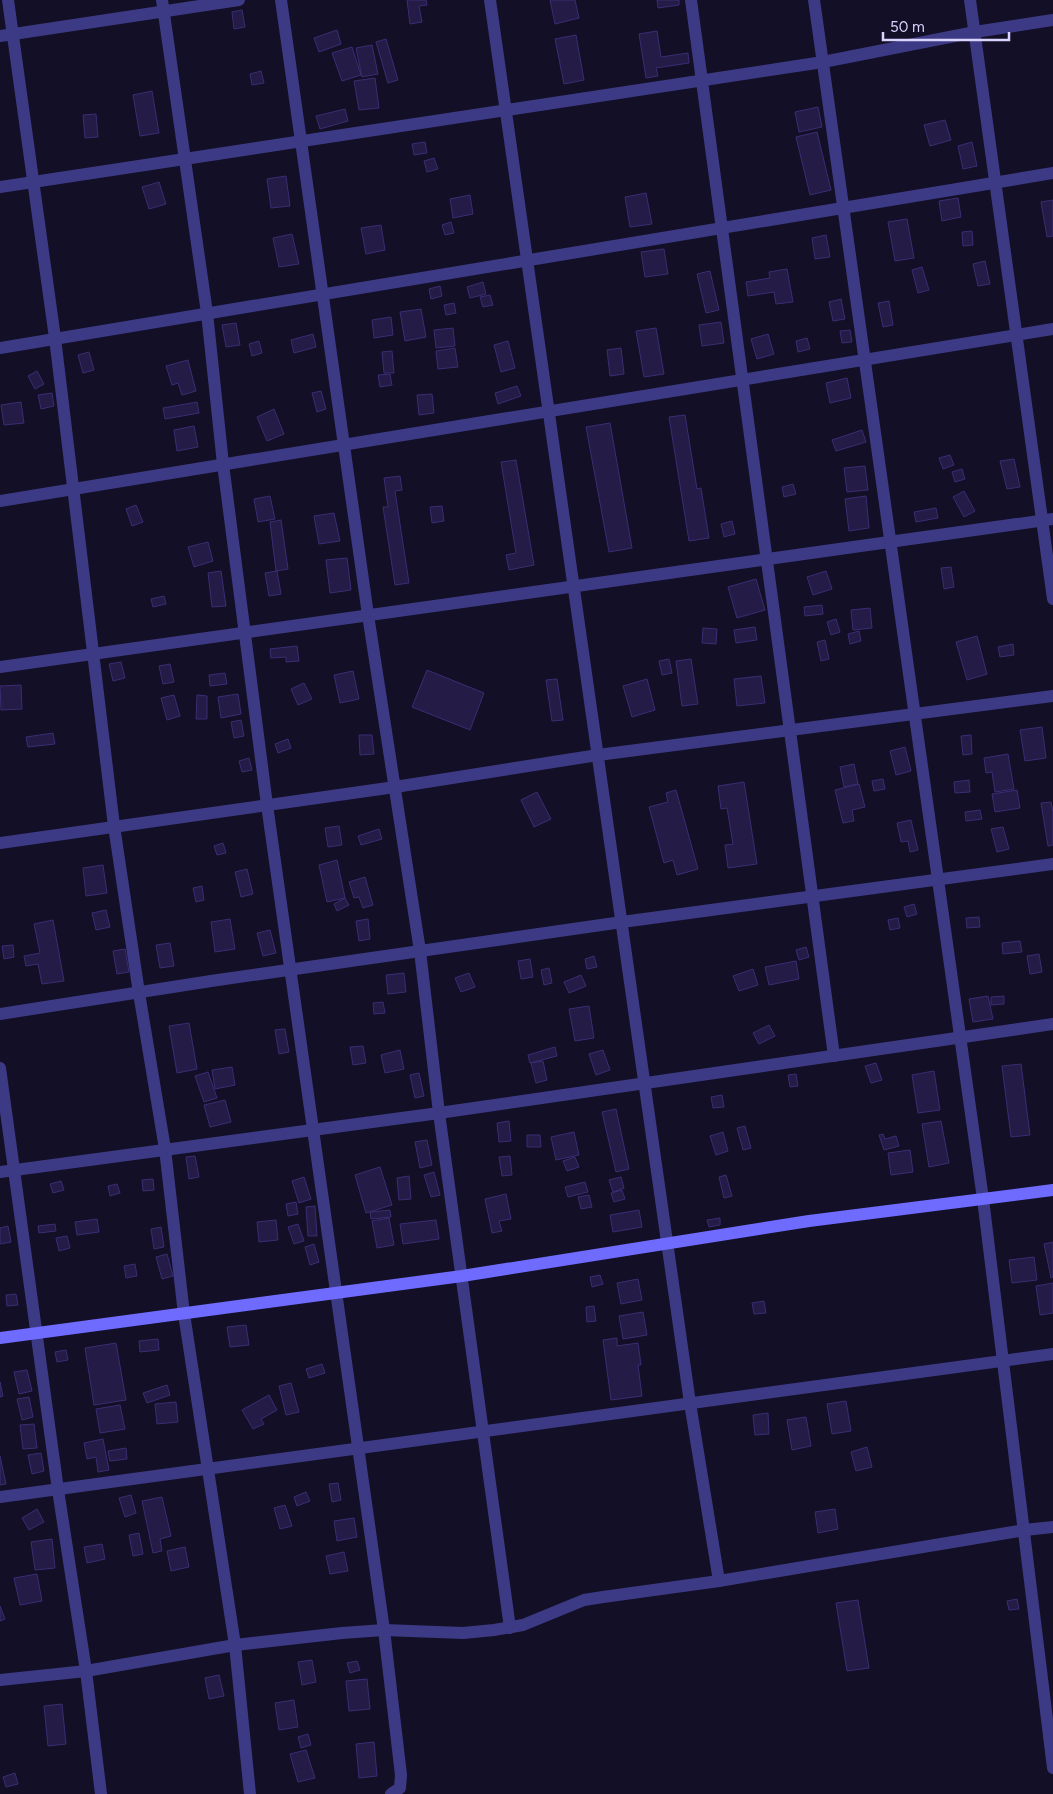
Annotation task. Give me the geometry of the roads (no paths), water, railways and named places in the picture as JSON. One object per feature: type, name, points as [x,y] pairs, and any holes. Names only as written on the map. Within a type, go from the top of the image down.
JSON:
[{"type":"main road","points":[[0,1338],[462,1276],[809,1221],[1053,1190]]},
{"type":"street","points":[[8,0],[55,338],[114,826],[165,1149],[184,1314],[235,1645],[250,1794]]},
{"type":"street","points":[[0,36],[163,6],[239,0]]},
{"type":"street","points":[[281,0],[368,616],[420,951],[438,1113],[510,1628]]},
{"type":"street","points":[[490,0],[690,1403],[719,1581]]},
{"type":"street","points":[[691,0],[834,1056]]},
{"type":"street","points":[[814,0],[983,1199],[1025,1530],[1050,1707],[1053,1768]]},
{"type":"street","points":[[970,0],[1017,335],[1048,520],[1053,599]]},
{"type":"street","points":[[163,6],[207,313],[223,464],[289,969],[384,1630],[401,1776],[400,1788],[391,1794]]},
{"type":"street","points":[[0,187],[823,62],[975,32],[1053,20]]},
{"type":"street","points":[[0,348],[1053,173]]},
{"type":"street","points":[[0,501],[1053,329]]},
{"type":"street","points":[[0,667],[1048,520]]},
{"type":"street","points":[[0,843],[395,787],[598,755],[1053,696]]},
{"type":"street","points":[[0,1014],[289,969],[1053,864]]},
{"type":"street","points":[[0,1172],[438,1113],[1053,1024]]},
{"type":"street","points":[[0,1068],[58,1490],[86,1671],[101,1794]]},
{"type":"street","points":[[0,1498],[1053,1354]]},
{"type":"street","points":[[0,1680],[86,1671],[235,1645],[342,1633],[384,1630],[463,1633],[510,1628],[523,1625],[584,1600],[719,1581],[1025,1530],[1053,1527]]}]
